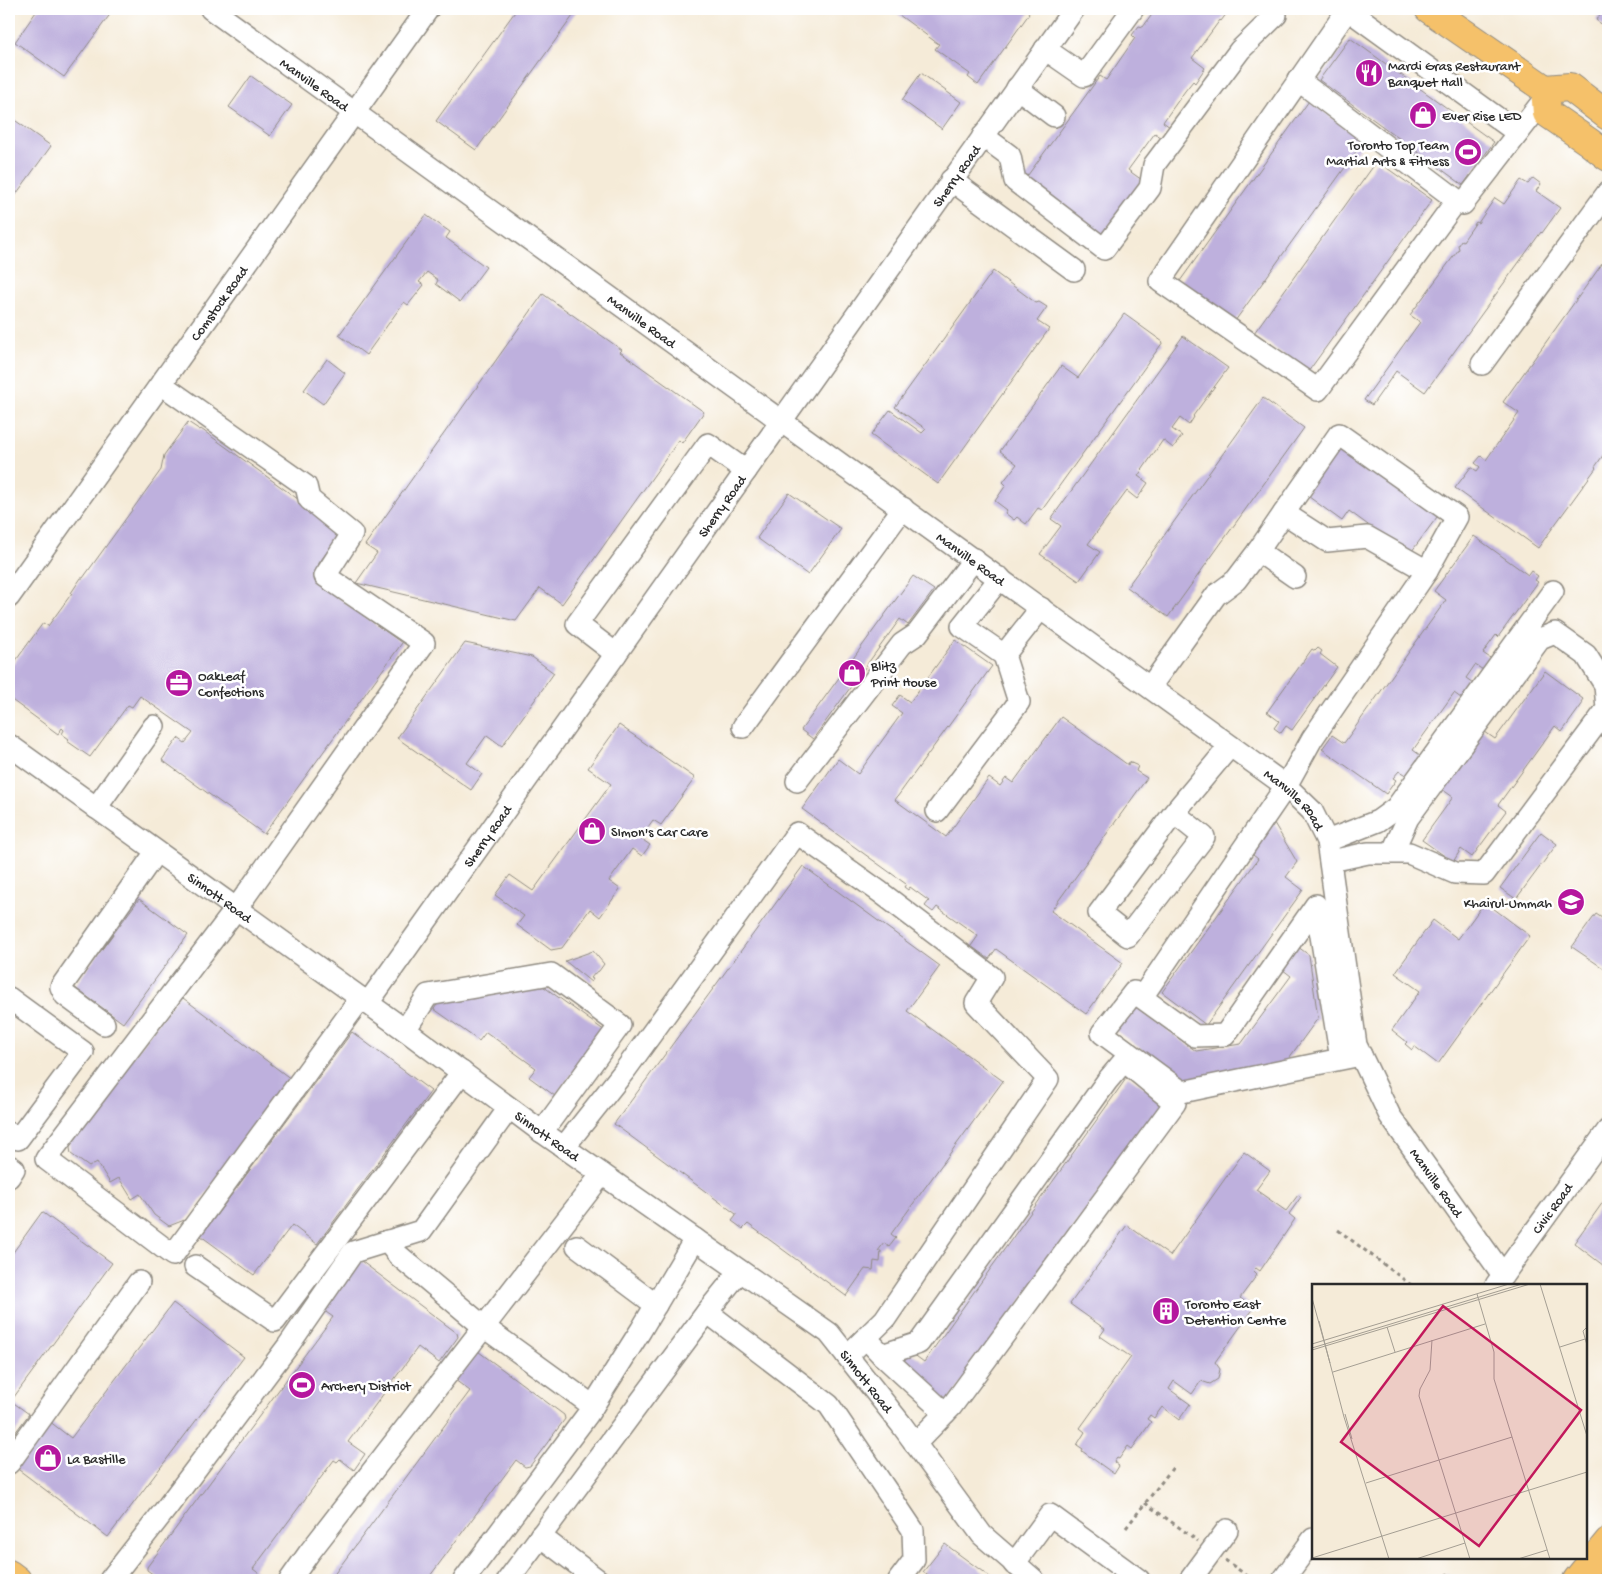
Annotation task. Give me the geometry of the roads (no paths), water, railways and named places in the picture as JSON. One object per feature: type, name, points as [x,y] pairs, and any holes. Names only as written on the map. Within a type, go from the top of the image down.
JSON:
[{"type":"main road","points":[[1429,9],[1546,93],[1570,87],[1608,116]]},
{"type":"main road","points":[[1546,93],[1547,113],[1608,157]]},
{"type":"main road","points":[[1578,1580],[1608,1542]]},
{"type":"main road","points":[[9,1574],[17,1580]]},
{"type":"street","name":"Manville Road","points":[[211,9],[1286,786],[1312,811],[1329,851],[1356,1045],[1351,1057],[1500,1280]]},
{"type":"street","name":"Comstock Road","points":[[9,597],[428,9]]},
{"type":"street","name":"Sherry Road","points":[[236,909],[46,1159],[173,1255],[364,1001],[616,654],[1074,9]]},
{"type":"street","points":[[1045,49],[1084,76],[1133,9]]},
{"type":"street","points":[[1457,200],[1318,390],[1160,281],[1348,9],[1518,133]]},
{"type":"street","points":[[983,136],[1010,156],[1015,181],[1104,249],[1150,188],[1154,165],[1240,50],[1275,11]]},
{"type":"street","points":[[1298,80],[1463,204],[1518,133],[1546,93]]},
{"type":"street","points":[[1018,88],[1054,116]]},
{"type":"street","points":[[951,180],[1074,270]]},
{"type":"street","points":[[1482,364],[1608,192]]},
{"type":"street","points":[[161,384],[306,486],[309,499],[352,534],[325,576],[424,643],[236,909]]},
{"type":"street","points":[[1142,998],[1286,786],[1312,739],[1427,571],[1457,517],[1339,434],[1258,551],[1236,580],[1216,595],[1150,687]]},
{"type":"street","points":[[616,654],[576,624],[708,444],[746,471]]},
{"type":"street","points":[[744,727],[903,508]]},
{"type":"street","points":[[1284,513],[1326,540],[1367,537],[1427,571]]},
{"type":"street","points":[[1258,551],[1295,577]]},
{"type":"street","points":[[797,781],[902,644],[917,634],[974,559]]},
{"type":"street","points":[[937,811],[1019,702],[1004,655],[962,626],[1000,578]]},
{"type":"street","points":[[1329,851],[1396,808],[1553,591]]},
{"type":"street","points":[[1004,655],[1041,608]]},
{"type":"street","points":[[1329,851],[1368,853],[1392,853],[1409,853],[1455,873],[1484,874],[1607,709],[1606,685],[1586,655],[1554,633],[1540,639],[1408,818],[1392,853]]},
{"type":"street","points":[[96,808],[154,726]]},
{"type":"street","name":"Sinnott Road","points":[[9,745],[405,1030],[542,1132],[829,1333],[915,1444],[982,1535],[1034,1580]]},
{"type":"street","points":[[1174,813],[1204,836],[1128,936],[1098,913],[1174,813],[1230,746]]},
{"type":"street","points":[[564,1146],[626,1069],[797,833],[880,892],[992,977],[976,1003],[1048,1079],[885,1319],[847,1356]]},
{"type":"street","points":[[104,1024],[65,995],[61,987],[156,852]]},
{"type":"street","points":[[1316,905],[1351,1057],[1182,1092],[1102,1033],[1134,992],[1194,1036],[1225,1035],[1316,905]]},
{"type":"street","points":[[405,1030],[428,995],[550,974],[620,1025],[542,1132]]},
{"type":"street","points":[[9,998],[83,1052],[18,1139],[9,1133]]},
{"type":"street","points":[[882,1355],[919,1343],[1124,1060],[1170,1097],[1175,1103],[945,1413],[915,1444]]},
{"type":"street","points":[[195,1266],[275,1321],[462,1072]]},
{"type":"street","points":[[112,1580],[288,1346],[353,1252],[421,1231],[509,1108]]},
{"type":"street","name":"Civic Road","points":[[1500,1280],[1608,1130]]},
{"type":"street","points":[[9,1166],[14,1170],[9,1177]]},
{"type":"street","points":[[290,1580],[602,1174]]},
{"type":"street","points":[[464,1580],[593,1406],[695,1239]]},
{"type":"street","points":[[386,1241],[398,1255],[484,1327],[593,1406]]},
{"type":"street","points":[[577,1246],[656,1305]]},
{"type":"street","points":[[508,1580],[707,1312],[740,1271]]},
{"type":"street","points":[[9,1463],[139,1282]]},
{"type":"street","points":[[707,1312],[829,1405],[913,1530],[914,1560],[907,1577]]},
{"type":"street","points":[[866,1338],[945,1413]]},
{"type":"street","points":[[1014,1564],[1050,1515],[1138,1580]]},
{"type":"street","points":[[1190,1580],[1227,1530]]},
{"type":"street","points":[[540,1536],[598,1580]]},
{"type":"street","points":[[1283,1580],[1312,1540]]},
{"type":"place","name":"Mardi Gras Restaurant Banquet Hall","points":[[1369,73]]},
{"type":"place","name":"Ever Rise LED","points":[[1423,115]]},
{"type":"place","name":"Toronto Top Team Martial Arts & Fitness","points":[[1468,152]]},
{"type":"place","name":"Blitz Print House","points":[[852,673]]},
{"type":"place","name":"OakLeaf Confections","points":[[179,683]]},
{"type":"place","name":"SImon's Car Care","points":[[592,831]]},
{"type":"place","name":"Khairul-Ummah","points":[[1571,902]]},
{"type":"place","name":"Toronto East Detention Centre","points":[[1166,1311]]},
{"type":"place","name":"Archery District","points":[[302,1385]]},
{"type":"place","name":"La Bastille","points":[[48,1458]]}]
